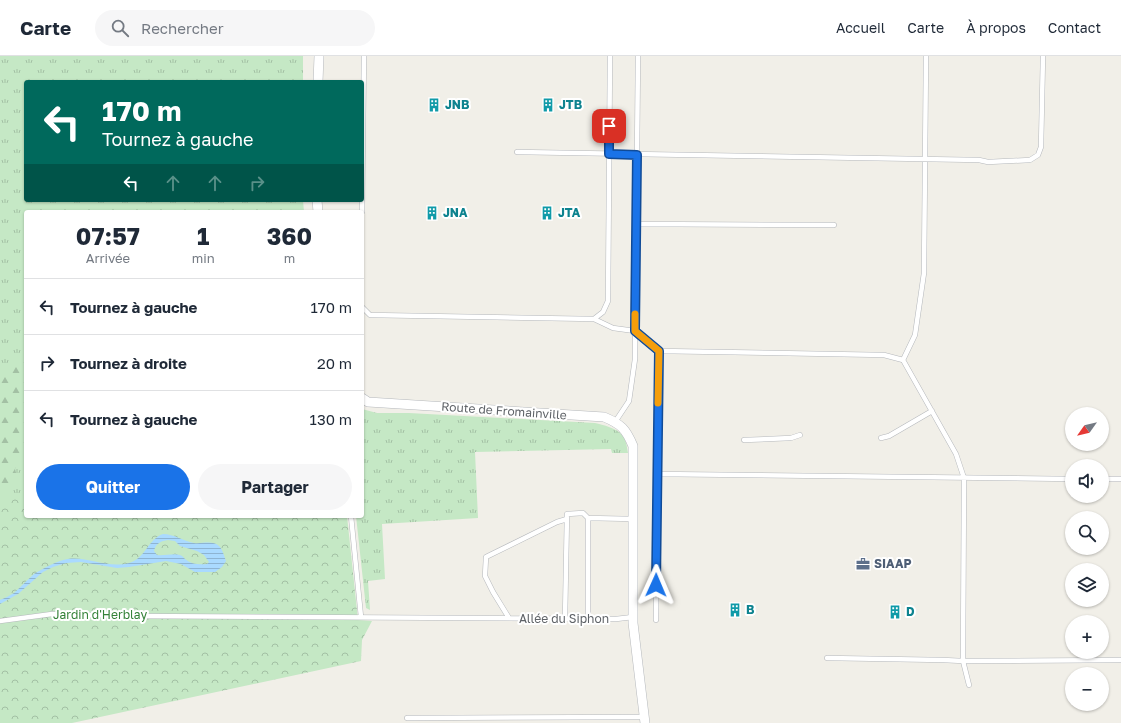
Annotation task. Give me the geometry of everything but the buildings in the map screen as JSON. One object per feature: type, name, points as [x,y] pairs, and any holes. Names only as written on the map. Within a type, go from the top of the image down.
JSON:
[{"type":"street","points":[[318,80],[319,56]]},
{"type":"street","name":"Route de Fromainville","points":[[364,399],[368,402],[604,417],[615,422],[628,434],[633,446],[633,519]]},
{"type":"street","points":[[633,519],[633,617],[644,720]]},
{"type":"lane","points":[[364,56],[364,80]]},
{"type":"lane","points":[[594,319],[603,312],[608,302],[610,56]]},
{"type":"lane","points":[[615,422],[629,401],[635,359],[638,56]]},
{"type":"lane","points":[[903,360],[915,335],[924,273],[926,56]]},
{"type":"lane","points":[[517,152],[979,160],[988,162],[1030,160],[1038,156],[1040,147],[1043,56]]},
{"type":"lane","points":[[636,224],[834,225]]},
{"type":"lane","points":[[364,309],[370,315],[594,319],[613,328],[635,331],[659,351],[884,355],[903,360],[956,454],[964,478],[963,661],[969,685]]},
{"type":"lane","points":[[656,620],[659,351]]},
{"type":"lane","points":[[881,438],[888,436],[932,411]]},
{"type":"lane","points":[[744,440],[791,438],[800,435]]},
{"type":"lane","points":[[657,474],[1065,479]]},
{"type":"lane","points":[[1109,479],[1121,480]]},
{"type":"lane","points":[[565,619],[567,514],[583,513],[588,518],[633,519]]},
{"type":"lane","points":[[351,518],[361,617]]},
{"type":"lane","points":[[588,518],[588,619]]},
{"type":"lane","points":[[509,618],[485,576],[486,557],[557,522],[567,519]]},
{"type":"lane","name":"Allée du Siphon","points":[[0,621],[52,614],[565,619],[616,619],[633,617]]},
{"type":"lane","points":[[827,658],[963,661],[1121,660]]},
{"type":"lane","points":[[407,718],[644,720]]},
{"type":"green space","points":[[0,56],[303,56],[303,80],[24,80],[24,202],[303,202],[304,210],[24,210],[24,497],[0,497]]},
{"type":"green space","points":[[24,362],[24,462],[18,460],[15,469],[17,477],[14,485],[0,496],[0,366],[4,368]]},
{"type":"green space","points":[[364,410],[377,413],[409,413],[595,423],[617,430],[623,437],[628,453],[612,453],[611,449],[475,452],[478,518],[382,524],[385,579],[368,581],[370,610],[366,608],[356,518],[364,518]]},
{"type":"green space","name":"Jardin d'Herblay","points":[[0,497],[24,497],[24,518],[347,518],[358,620],[372,621],[362,640],[361,661],[72,723],[0,723]]},
{"type":"water","points":[[163,534],[167,534],[194,543],[217,544],[226,561],[222,567],[215,572],[195,572],[181,564],[166,561],[117,568],[81,562],[66,563],[43,572],[18,594],[0,604],[0,600],[14,593],[34,574],[55,563],[68,559],[83,559],[105,564],[129,563],[139,557],[158,537]],"holes":[[[168,540],[175,541],[180,546],[197,551],[204,555],[209,562],[207,564],[195,564],[187,561],[180,555],[157,555],[154,551],[157,544],[161,542]]]},
{"type":"slow traffic","points":[[635,314],[635,331],[659,351],[658,403]]},
{"type":"place","name":"JNB","points":[[434,105]]},
{"type":"place","name":"JTB","points":[[548,105]]},
{"type":"place","name":"JNA","points":[[432,213]]},
{"type":"place","name":"JTA","points":[[547,213]]},
{"type":"place","name":"SIAAP","points":[[863,564]]},
{"type":"place","name":"B","points":[[735,610]]},
{"type":"place","name":"D","points":[[895,612]]},
{"type":"route","points":[[609,126],[609,154],[637,155],[635,331],[659,351],[656,585]]}]
